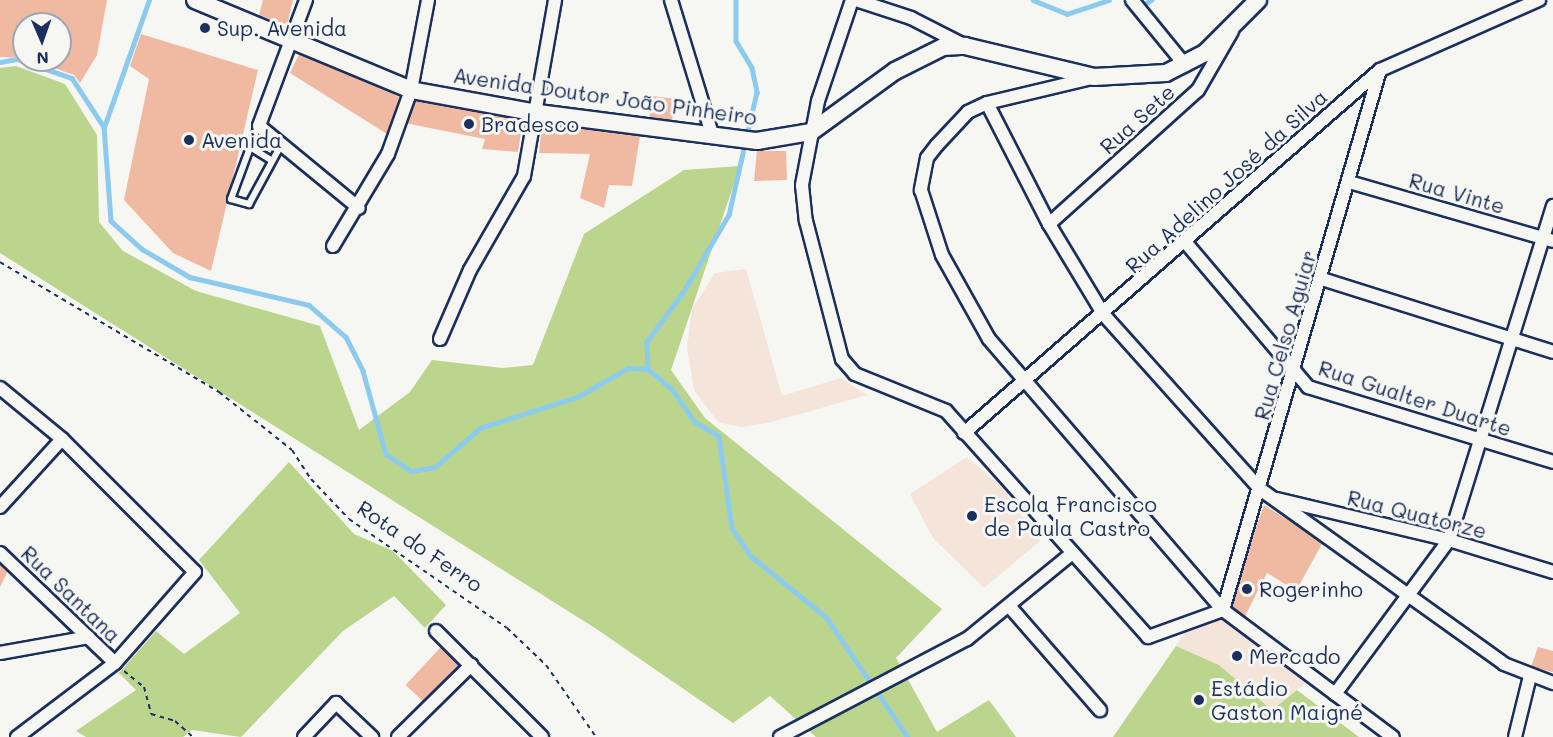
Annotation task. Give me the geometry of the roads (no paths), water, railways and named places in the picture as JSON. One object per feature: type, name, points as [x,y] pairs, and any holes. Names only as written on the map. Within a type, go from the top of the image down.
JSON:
[{"type":"main road","name":"Avenida Doutor João Pinheiro","points":[[195,0],[292,44],[411,90],[538,113],[757,141],[811,132],[921,55],[965,46],[1094,78],[1141,77],[1185,65],[1234,28],[1258,0]]},
{"type":"street","points":[[306,0],[292,44],[259,126],[280,147],[359,208]]},
{"type":"street","points":[[333,246],[359,208],[387,154],[411,90],[428,0]]},
{"type":"street","points":[[440,339],[470,270],[524,176],[538,113],[555,0]]},
{"type":"street","points":[[671,0],[716,137]]},
{"type":"street","points":[[965,46],[911,18],[854,0],[811,132],[802,185],[806,221],[842,359],[855,374],[938,406],[1070,555],[1148,637],[1223,610]]},
{"type":"street","points":[[1132,0],[1185,65]]},
{"type":"street","name":"Rua Adelino José da Silva","points":[[964,433],[1025,385],[1380,70],[1539,0]]},
{"type":"street","name":"Rua Sete","points":[[1049,224],[1198,90],[1234,28]]},
{"type":"street","name":"Rua Celso Aguiar","points":[[1223,610],[1265,493],[1295,370],[1380,70]]},
{"type":"street","points":[[1094,78],[987,103],[968,112],[927,158],[921,190],[926,217],[970,310],[1025,385],[1223,610],[1393,737]]},
{"type":"street","points":[[987,103],[1049,224],[1104,315],[1265,493],[1504,664],[1553,683]]},
{"type":"street","name":"Rua Vinte","points":[[1349,182],[1548,240]]},
{"type":"street","points":[[1335,694],[1405,595],[1449,540],[1548,240],[1553,206]]},
{"type":"street","name":"Rua Gualter Duarte","points":[[1186,243],[1295,370],[1317,390],[1553,462]]},
{"type":"street","points":[[1322,279],[1553,352]]},
{"type":"street","points":[[0,388],[62,439],[192,564],[194,576],[115,663],[20,736]]},
{"type":"street","points":[[0,507],[62,439]]},
{"type":"street","name":"Rua Quatorze","points":[[1265,493],[1449,540],[1553,572]]},
{"type":"street","name":"Rua Santana","points":[[0,553],[115,663]]},
{"type":"street","points":[[780,737],[837,705],[967,639],[1010,608],[1070,555]]},
{"type":"street","points":[[1010,608],[1100,710]]},
{"type":"street","points":[[436,631],[542,737]]},
{"type":"street","points":[[0,653],[89,637]]},
{"type":"street","points":[[398,737],[471,665]]},
{"type":"street","points":[[1515,737],[1530,676]]},
{"type":"street","points":[[304,737],[336,703],[372,737]]},
{"type":"lane","points":[[259,126],[230,195],[233,201],[249,204],[280,147]]},
{"type":"lane","points":[[250,147],[272,161]]},
{"type":"waterway","points":[[104,127],[149,0]]},
{"type":"waterway","points":[[736,0],[736,41],[752,68],[757,92],[729,215],[683,293],[647,342],[648,369],[672,389],[695,422],[719,436],[732,528],[751,556],[826,617],[908,737]]},
{"type":"waterway","points":[[1033,0],[1067,14],[1109,0]]},
{"type":"waterway","points":[[1141,6],[1151,0]]},
{"type":"waterway","points":[[0,62],[17,59],[72,78],[104,127],[111,221],[142,249],[190,277],[309,305],[346,337],[363,371],[386,454],[411,471],[435,467],[480,428],[577,397],[628,368],[648,369]]},
{"type":"place","name":"Sup. Avenida","points":[[205,28]]},
{"type":"place","name":"Bradesco","points":[[469,124]]},
{"type":"place","name":"Avenida","points":[[189,140]]},
{"type":"place","name":"Escola Francisco de Paula Castro","points":[[972,516]]},
{"type":"place","name":"Rogerinho","points":[[1247,589]]},
{"type":"place","name":"Mercado","points":[[1237,656]]},
{"type":"place","name":"Estádio Gaston Maigné","points":[[1199,700]]}]
